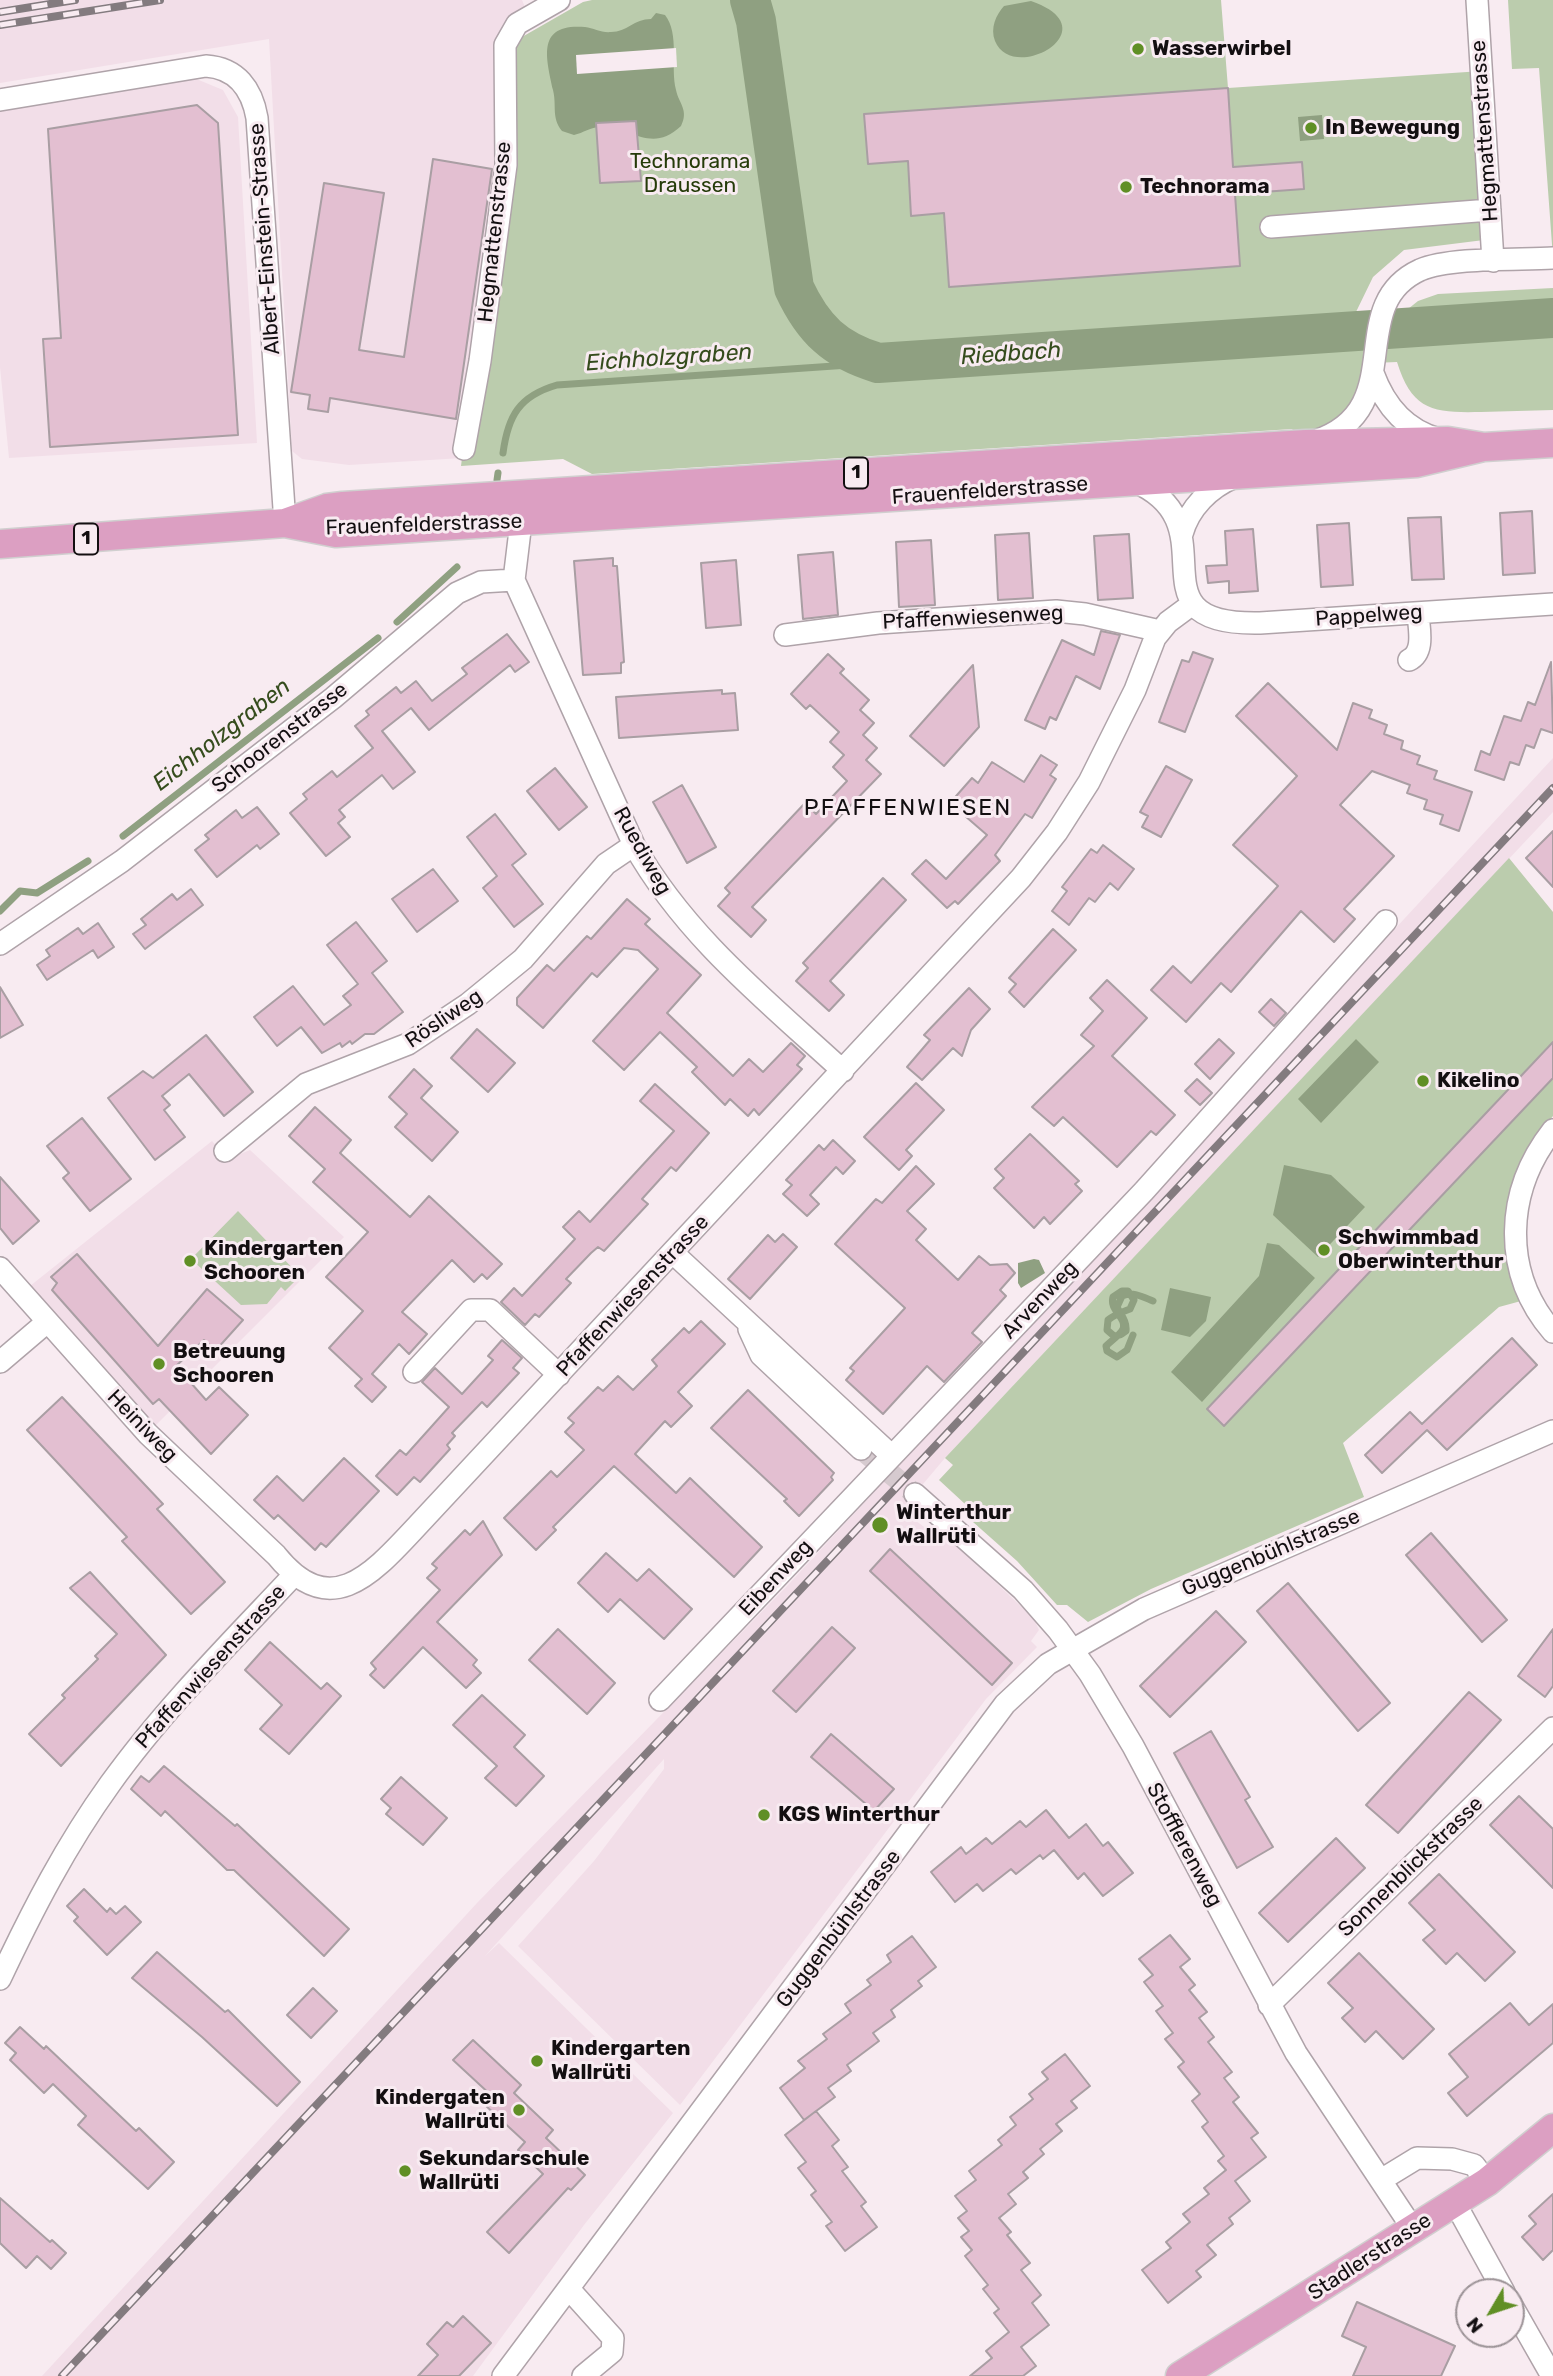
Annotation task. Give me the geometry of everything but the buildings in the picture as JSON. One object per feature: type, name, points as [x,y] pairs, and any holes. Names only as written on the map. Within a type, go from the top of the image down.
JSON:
[{"type":"main road","name":"Frauenfelderstrasse","points":[[0,544],[285,523],[343,506],[1306,444],[1448,441],[1484,447]]},
{"type":"main road","name":"Frauenfelderstrasse","points":[[285,523],[336,533],[521,522],[1417,463],[1484,447],[1553,443]]},
{"type":"main road","name":"Stadlerstrasse","points":[[1180,2376],[1488,2182],[1553,2128]]},
{"type":"street","name":"Hegmattenstrasse","points":[[464,449],[480,361],[506,165],[505,45],[517,24],[559,0]]},
{"type":"street","name":"Hegmattenstrasse","points":[[1477,0],[1493,261]]},
{"type":"street","name":"Albert-Einstein-Strasse","points":[[0,100],[206,66],[225,69],[247,88],[257,118],[285,523]]},
{"type":"street","points":[[1271,227],[1490,210]]},
{"type":"street","points":[[1306,444],[1336,432],[1359,414],[1373,373],[1374,349],[1384,310],[1402,282],[1418,271],[1441,265],[1553,258]]},
{"type":"street","points":[[1373,373],[1388,404],[1400,418],[1423,433],[1448,441]]},
{"type":"street","points":[[1182,534],[1187,519],[1197,504],[1219,485],[1240,475]]},
{"type":"street","points":[[1135,482],[1147,488],[1169,507],[1182,534],[1186,593],[1191,605]]},
{"type":"street","points":[[514,580],[521,522]]},
{"type":"street","name":"Ruediweg","points":[[514,580],[634,845],[657,884],[695,932],[843,1072]]},
{"type":"street","name":"Schoorenstrasse","points":[[0,944],[132,853],[333,698],[457,593],[481,582],[514,580]]},
{"type":"street","name":"Pappelweg","points":[[1191,605],[1209,619],[1243,624],[1553,604]]},
{"type":"street","name":"Pfaffenwiesenstrasse","points":[[0,1979],[55,1870],[110,1784],[159,1721],[293,1576],[313,1586],[334,1590],[352,1583],[372,1569],[408,1535],[1013,887],[1057,832],[1107,748],[1160,631],[1191,605]]},
{"type":"street","name":"Pfaffenwiesenweg","points":[[785,635],[878,623],[1056,611],[1085,614],[1160,631]]},
{"type":"street","points":[[1409,660],[1414,658],[1419,648],[1418,613]]},
{"type":"street","name":"Rösliweg","points":[[225,1151],[306,1084],[408,1044],[468,1004],[523,959],[606,864],[634,845]]},
{"type":"street","name":"Arvenweg","points":[[892,1455],[1144,1191],[1386,921]]},
{"type":"street","points":[[1553,1130],[1536,1155],[1524,1180],[1515,1236],[1522,1280],[1533,1305],[1553,1332]]},
{"type":"street","points":[[673,1253],[892,1455]]},
{"type":"street","name":"Heiniweg","points":[[0,1268],[148,1434],[276,1555],[293,1576]]},
{"type":"street","points":[[414,1371],[471,1310],[491,1310],[559,1375]]},
{"type":"street","points":[[746,1321],[761,1355],[861,1449]]},
{"type":"street","points":[[0,1362],[47,1322]]},
{"type":"street","name":"Guggenbühlstrasse","points":[[503,2376],[887,1866],[1000,1710],[1033,1675],[1072,1648],[1144,1609],[1553,1431]]},
{"type":"street","name":"Eibenweg","points":[[660,1700],[892,1455]]},
{"type":"street","name":"Stofflerenweg","points":[[915,1494],[1023,1590],[1072,1648],[1133,1746],[1296,2053],[1413,2229]]},
{"type":"street","name":"Sonnenblickstrasse","points":[[1269,2005],[1553,1728]]},
{"type":"street","points":[[1381,2180],[1417,2158],[1452,2159],[1474,2165],[1488,2182]]},
{"type":"street","points":[[1455,2203],[1496,2278]]},
{"type":"street","points":[[569,2289],[613,2338],[612,2352],[583,2376]]},
{"type":"street","points":[[1525,2329],[1552,2376]]},
{"type":"shaded area","points":[[0,0],[522,0],[529,17],[513,28],[506,131],[462,458],[349,465],[302,459],[292,451],[269,39],[0,83]]},
{"type":"shaded area","points":[[1031,1],[1053,13],[1062,25],[1060,38],[1050,48],[1036,55],[1020,57],[1005,53],[995,41],[996,18],[1004,6]]},
{"type":"shaded area","points":[[656,13],[665,15],[672,31],[674,81],[684,111],[681,126],[670,134],[651,139],[612,128],[593,128],[574,135],[562,131],[555,116],[548,66],[551,36],[569,27],[585,27],[604,32],[622,30],[651,19]]},
{"type":"shaded area","points":[[194,78],[223,90],[238,117],[257,443],[9,458],[0,367],[0,111]]},
{"type":"shaded area","points":[[1322,115],[1324,139],[1300,141],[1298,117]]},
{"type":"shaded area","points":[[1553,758],[1553,812],[945,1458],[907,1503],[913,1508],[908,1515],[931,1532],[942,1531],[1034,1619],[1039,1630],[1031,1641],[1037,1647],[986,1699],[680,2105],[518,1946],[594,1861],[664,1769],[664,1759],[485,1956],[499,1943],[673,2113],[584,2225],[473,2376],[42,2376],[477,1903],[788,1585]]},
{"type":"shaded area","points":[[1356,1039],[1379,1062],[1321,1123],[1298,1099]]},
{"type":"shaded area","name":"Kindergarten Schooren","points":[[212,1141],[228,1159],[250,1150],[344,1237],[155,1426],[30,1286]]},
{"type":"shaded area","points":[[1284,1165],[1331,1175],[1365,1207],[1318,1257],[1273,1215]]},
{"type":"shaded area","points":[[1267,1243],[1279,1245],[1315,1278],[1202,1402],[1171,1372],[1259,1276]]},
{"type":"shaded area","points":[[1039,1260],[1045,1273],[1021,1288],[1018,1283],[1018,1263]]},
{"type":"shaded area","points":[[1170,1288],[1211,1297],[1206,1321],[1190,1337],[1161,1330]]},
{"type":"green space","name":"Technorama Draussen","points":[[1221,0],[1228,88],[1482,71],[1492,239],[1404,250],[1373,277],[1356,312],[1408,309],[1418,301],[1438,294],[1553,288],[1553,410],[1438,410],[1418,400],[1410,391],[1397,362],[1373,363],[1367,397],[1306,444],[1292,429],[592,474],[563,459],[461,466],[514,50],[522,37],[583,2]]},
{"type":"green space","points":[[1508,0],[1553,0],[1553,258],[1539,68],[1512,69]]},
{"type":"green space","name":"Schwimmbad Oberwinterthur","points":[[1509,858],[1553,912],[1553,1116],[1528,1148],[1518,1168],[1505,1217],[1508,1261],[1521,1301],[1499,1307],[1343,1443],[1364,1497],[1151,1589],[1088,1622],[1067,1605],[1057,1605],[1017,1561],[973,1522],[978,1516],[939,1480],[953,1465],[945,1458]]},
{"type":"green space","points":[[238,1211],[300,1276],[285,1291],[281,1287],[267,1304],[241,1305],[191,1259]]},
{"type":"pier","points":[[676,48],[677,67],[577,74],[576,55]]},
{"type":"waterway","name":"Riedbach","points":[[750,0],[756,21],[794,288],[809,315],[827,336],[849,352],[863,358],[878,363],[1553,318]]},
{"type":"waterway","name":"Eichholzgraben","points":[[503,453],[508,428],[518,409],[533,395],[557,385],[878,363]]},
{"type":"waterway","name":"Eichholzgraben","points":[[497,480],[498,473]]},
{"type":"waterway","name":"Eichholzgraben","points":[[397,622],[457,567]]},
{"type":"waterway","name":"Eichholzgraben","points":[[123,836],[378,638]]},
{"type":"waterway","name":"Eichholzgraben","points":[[0,911],[20,891],[37,893],[88,861]]},
{"type":"waterway","points":[[1133,1335],[1127,1350],[1117,1357],[1107,1351],[1106,1346],[1118,1336],[1124,1325],[1121,1317],[1118,1314],[1115,1310],[1113,1306],[1113,1297],[1122,1291],[1128,1291],[1134,1300],[1130,1309],[1121,1312],[1119,1313],[1116,1315],[1108,1320],[1107,1330],[1114,1336],[1118,1336],[1126,1331],[1125,1321],[1122,1315],[1120,1313],[1119,1310],[1117,1307],[1122,1296],[1126,1295],[1130,1294],[1134,1294],[1153,1301]]},
{"type":"tunnel","points":[[861,1449],[915,1494]]},
{"type":"railway","points":[[0,12],[75,0]]},
{"type":"railway","points":[[0,25],[160,0]]},
{"type":"railway","points":[[62,2376],[1553,788]]},
{"type":"place","name":"Wasserwirbel","points":[[1138,49]]},
{"type":"place","name":"In Bewegung","points":[[1311,128]]},
{"type":"place","name":"Technorama","points":[[1126,187]]},
{"type":"place","name":"Kikelino","points":[[1423,1081]]},
{"type":"place","name":"Schwimmbad Oberwinterthur","points":[[1324,1250]]},
{"type":"place","name":"Kindergarten Schooren","points":[[190,1261]]},
{"type":"place","name":"Betreuung Schooren","points":[[159,1364]]},
{"type":"place","name":"Winterthur Wallrüti","points":[[880,1525]]},
{"type":"place","name":"KGS Winterthur","points":[[764,1815]]},
{"type":"place","name":"Kindergarten Wallrüti","points":[[537,2061]]},
{"type":"place","name":"Kindergaten Wallrüti","points":[[519,2110]]},
{"type":"place","name":"Sekundarschule Wallrüti","points":[[405,2171]]},
{"type":"district","name":"PFAFFENWIESEN","points":[[908,808]]}]
